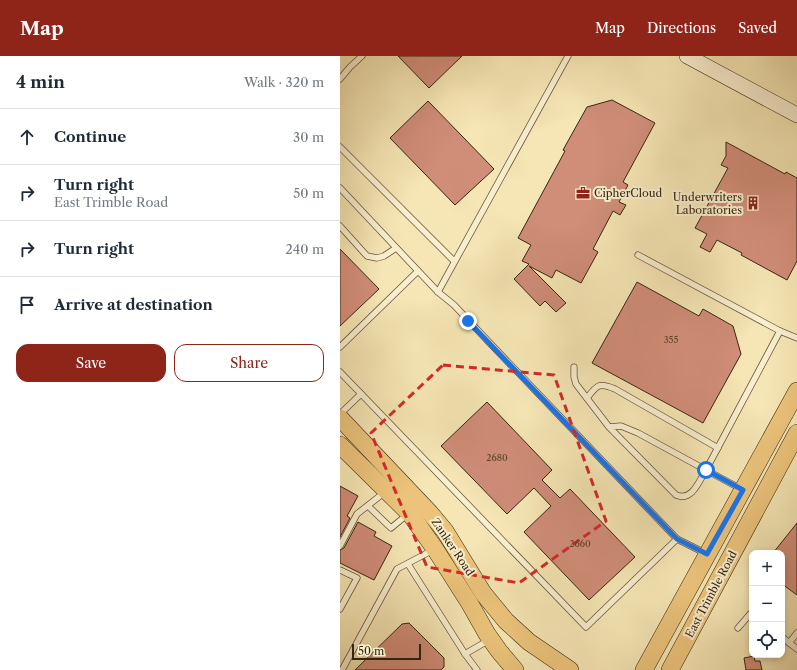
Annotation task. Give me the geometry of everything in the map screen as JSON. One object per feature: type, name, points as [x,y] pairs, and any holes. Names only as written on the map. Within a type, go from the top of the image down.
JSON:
[{"type":"main road","points":[[687,56],[797,115]]},
{"type":"main road","name":"East Trimble Road","points":[[644,670],[797,391]]},
{"type":"main road","name":"Zanker Road","points":[[340,418],[430,513],[445,531],[483,593],[506,621],[529,642],[570,670]]},
{"type":"main road","name":"East Trimble Road","points":[[670,670],[797,433]]},
{"type":"main road","name":"Zanker Road","points":[[340,444],[409,514],[435,549],[490,639],[515,670]]},
{"type":"main road","points":[[635,670],[672,619]]},
{"type":"lane","points":[[340,79],[362,56]]},
{"type":"lane","points":[[438,292],[568,56]]},
{"type":"lane","points":[[340,147],[454,262]]},
{"type":"lane","points":[[340,188],[438,292],[454,306],[677,539],[707,554]]},
{"type":"lane","points":[[340,226],[367,256],[377,258],[384,256],[396,248]]},
{"type":"lane","points":[[638,255],[780,331],[797,338]]},
{"type":"lane","points":[[340,348],[418,271]]},
{"type":"lane","points":[[574,367],[576,384],[610,427],[666,486],[676,495],[685,497],[693,492],[706,470],[780,331]]},
{"type":"lane","points":[[340,372],[586,627],[677,539]]},
{"type":"lane","points":[[587,398],[595,387],[606,385],[718,448]]},
{"type":"lane","points":[[340,414],[361,394]]},
{"type":"lane","points":[[610,427],[621,426],[638,433],[743,490]]},
{"type":"lane","points":[[340,546],[357,514],[386,491]]},
{"type":"lane","points":[[368,506],[391,528],[409,514]]},
{"type":"lane","points":[[342,670],[397,569],[435,549]]},
{"type":"lane","points":[[408,564],[465,654],[477,670]]},
{"type":"lane","points":[[340,570],[357,578],[340,610]]},
{"type":"lane","points":[[738,628],[749,615]]},
{"type":"lane","points":[[789,643],[797,633]]},
{"type":"lane","points":[[465,654],[490,639]]},
{"type":"lane","points":[[785,640],[797,649]]},
{"type":"highlighted area","points":[[443,365],[554,375],[606,521],[519,583],[427,567],[371,433]]},
{"type":"building","points":[[398,56],[462,56],[429,88]]},
{"type":"building","name":"CipherCloud","points":[[612,100],[655,123],[623,182],[628,185],[619,202],[626,205],[620,215],[613,211],[593,249],[598,252],[581,283],[556,270],[552,278],[529,266],[566,303],[556,312],[545,301],[540,306],[514,279],[529,264],[522,261],[531,245],[518,238],[587,107]]},
{"type":"building","points":[[428,101],[494,169],[455,205],[390,138]]},
{"type":"building","name":"Underwriters Laboratories","points":[[726,142],[785,174],[786,172],[797,178],[797,261],[787,280],[717,240],[710,252],[700,247],[707,234],[695,228],[728,168],[721,165],[726,156]]},
{"type":"building","points":[[340,249],[379,289],[340,326]]},
{"type":"building","points":[[637,282],[699,316],[703,309],[733,326],[741,354],[703,423],[592,363]]},
{"type":"building","points":[[487,402],[552,470],[542,480],[560,498],[570,489],[635,557],[589,600],[524,532],[551,506],[534,488],[507,514],[441,446]]},
{"type":"building","points":[[340,486],[358,496],[347,516],[350,518],[340,537]]},
{"type":"building","points":[[358,522],[376,532],[374,536],[392,546],[374,580],[340,563],[340,550],[344,548]]},
{"type":"building","points":[[797,523],[797,595],[785,586],[785,550],[775,550]]},
{"type":"building","points":[[409,623],[444,658],[444,667],[441,670],[355,670],[402,624]]},
{"type":"building","points":[[744,658],[754,658],[755,661],[760,661],[762,670],[746,670]]},
{"type":"place","name":"CipherCloud","points":[[583,193]]},
{"type":"place","name":"Underwriters Laboratories","points":[[753,203]]},
{"type":"route","points":[[468,321],[677,539],[707,554],[743,490],[706,470]]}]
